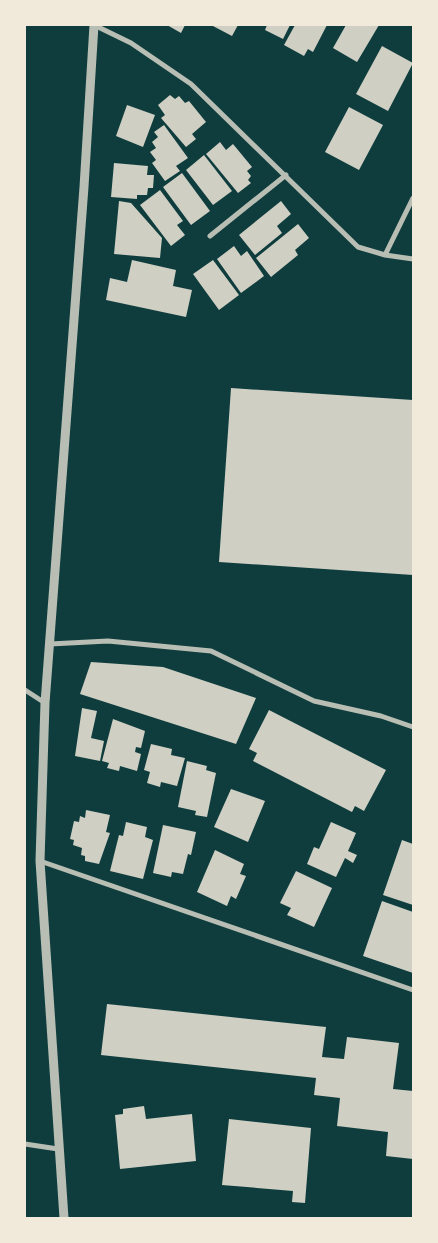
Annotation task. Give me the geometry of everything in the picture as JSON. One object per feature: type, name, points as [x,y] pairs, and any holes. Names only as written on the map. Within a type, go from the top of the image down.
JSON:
[{"type":"street","points":[[64,1218],[40,861],[45,703],[94,25],[131,43],[191,84],[358,247],[385,255],[413,259]]},
{"type":"street","points":[[210,236],[286,176]]},
{"type":"street","points":[[385,255],[413,198]]},
{"type":"street","points":[[50,644],[108,641],[211,651],[314,701],[381,716],[413,727]]},
{"type":"street","points":[[25,690],[45,703]]},
{"type":"street","points":[[40,861],[413,990]]},
{"type":"street","points":[[25,1144],[58,1149]]},
{"type":"building","points":[[167,25],[185,25],[181,33]]},
{"type":"building","points":[[211,25],[238,25],[232,36]]},
{"type":"building","points":[[267,25],[290,25],[283,39],[265,30]]},
{"type":"building","points":[[295,25],[327,25],[313,52],[308,49],[304,56],[284,45]]},
{"type":"building","points":[[346,25],[379,25],[357,62],[333,48]]},
{"type":"building","points":[[382,46],[413,63],[388,111],[356,94]]},
{"type":"building","points":[[170,95],[175,99],[179,96],[185,103],[189,101],[206,122],[192,134],[196,139],[186,147],[161,118],[165,115],[158,105]]},
{"type":"building","points":[[127,105],[155,115],[143,147],[116,136]]},
{"type":"building","points":[[349,107],[383,125],[359,170],[325,152]]},
{"type":"building","points":[[164,125],[188,158],[176,166],[180,171],[165,181],[152,163],[156,160],[150,152],[156,148],[152,142],[158,137],[154,132]]},
{"type":"building","points":[[220,142],[226,150],[233,144],[252,167],[247,171],[251,176],[248,180],[251,183],[238,193],[206,154]]},
{"type":"building","points":[[204,155],[232,191],[213,205],[186,170]]},
{"type":"building","points":[[114,163],[148,166],[147,175],[154,175],[153,188],[148,188],[147,195],[137,195],[137,199],[111,197]]},
{"type":"building","points":[[182,173],[210,211],[191,225],[163,187]]},
{"type":"building","points":[[160,190],[183,221],[177,225],[185,235],[171,246],[140,205]]},
{"type":"building","points":[[119,201],[131,203],[162,238],[160,258],[114,254]]},
{"type":"building","points":[[281,201],[291,214],[277,226],[282,233],[255,255],[239,235]]},
{"type":"building","points":[[298,224],[309,238],[295,250],[298,255],[271,277],[256,258]]},
{"type":"building","points":[[234,246],[241,256],[247,251],[264,276],[241,293],[217,259]]},
{"type":"building","points":[[132,260],[176,270],[173,286],[192,290],[186,317],[106,300],[110,278],[127,282]]},
{"type":"building","points":[[213,260],[239,295],[219,310],[193,274]]},
{"type":"building","points":[[231,388],[413,400],[413,575],[219,562]]},
{"type":"building","points":[[91,662],[163,667],[256,698],[236,744],[80,694]]},
{"type":"building","points":[[82,708],[97,711],[91,738],[104,741],[100,761],[75,756]]},
{"type":"building","points":[[269,710],[386,770],[364,811],[355,806],[352,812],[253,761],[257,753],[249,749]]},
{"type":"building","points":[[113,719],[145,731],[141,748],[136,747],[135,752],[141,754],[137,771],[120,766],[119,771],[107,768],[109,763],[102,761]]},
{"type":"building","points":[[151,744],[172,749],[171,755],[185,758],[177,786],[161,782],[160,787],[147,783],[150,772],[144,770]]},
{"type":"building","points":[[187,761],[207,766],[206,770],[216,773],[207,817],[195,815],[196,811],[178,807]]},
{"type":"building","points":[[231,789],[265,801],[248,842],[214,827]]},
{"type":"building","points":[[86,810],[110,815],[106,832],[110,833],[99,864],[85,861],[85,856],[81,855],[82,848],[73,845],[74,840],[70,839],[74,821],[79,822],[80,816],[85,818]]},
{"type":"building","points":[[126,822],[147,827],[145,837],[153,840],[143,879],[110,871],[119,835],[123,836]]},
{"type":"building","points":[[331,822],[356,833],[348,851],[357,855],[353,863],[345,858],[336,877],[307,864],[314,847],[319,849]]},
{"type":"building","points":[[163,825],[196,832],[191,855],[188,854],[183,874],[172,872],[171,877],[153,873]]},
{"type":"building","points":[[402,840],[413,844],[413,905],[383,895]]},
{"type":"building","points":[[215,850],[244,864],[240,874],[246,876],[236,899],[231,896],[227,906],[197,892]]},
{"type":"building","points":[[296,871],[332,888],[314,927],[287,915],[291,908],[280,903]]},
{"type":"building","points":[[382,901],[413,912],[413,973],[363,956]]},
{"type":"building","points":[[107,1004],[326,1027],[322,1057],[344,1059],[347,1037],[399,1043],[393,1089],[413,1091],[413,1159],[386,1156],[388,1132],[337,1126],[340,1098],[314,1095],[316,1078],[101,1055]]},
{"type":"building","points":[[144,1106],[146,1119],[192,1114],[196,1161],[120,1169],[115,1115],[123,1114],[123,1109]]},
{"type":"building","points":[[229,1119],[311,1128],[305,1203],[292,1202],[293,1191],[222,1185]]}]
